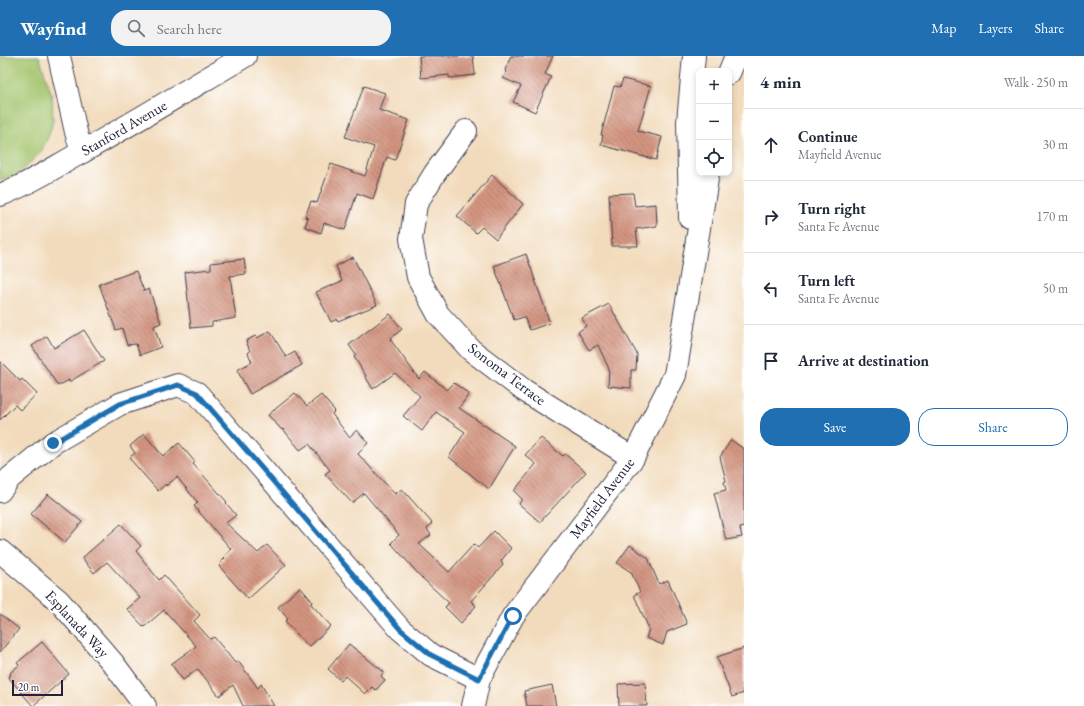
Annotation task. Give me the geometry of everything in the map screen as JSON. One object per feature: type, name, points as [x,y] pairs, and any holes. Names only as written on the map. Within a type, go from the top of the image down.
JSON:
[{"type":"street","points":[[59,56],[82,152]]},
{"type":"street","name":"Stanford Avenue","points":[[0,195],[57,166],[118,132],[245,56]]},
{"type":"street","name":"Mayfield Avenue","points":[[691,273],[688,122],[692,64],[694,56]]},
{"type":"street","points":[[731,68],[736,56]]},
{"type":"street","name":"Sonoma Terrace","points":[[466,131],[435,173],[416,204],[411,239],[418,277],[438,314],[471,350],[525,391],[633,458]]},
{"type":"street","name":"Mayfield Avenue","points":[[473,706],[479,679],[513,616],[633,458],[675,375],[707,176]]},
{"type":"street","points":[[0,491],[10,478],[53,443],[120,404],[178,385],[197,393],[400,629],[431,655],[479,679]]},
{"type":"street","name":"Esplanada Way","points":[[0,551],[59,601],[113,663],[145,706]]},
{"type":"green space","points":[[0,56],[39,56],[52,96],[53,121],[49,135],[42,150],[14,177],[0,181]]},
{"type":"building","points":[[419,56],[473,56],[475,75],[449,78],[449,75],[421,78]]},
{"type":"building","points":[[511,56],[553,56],[545,74],[551,77],[535,112],[513,102],[521,86],[503,78],[507,71],[505,70]]},
{"type":"building","points":[[623,79],[651,86],[638,131],[662,137],[656,160],[601,145],[603,135],[601,135],[614,86],[620,87]]},
{"type":"building","points":[[364,86],[385,93],[379,110],[409,120],[395,160],[387,157],[373,199],[357,193],[345,230],[324,223],[321,233],[305,227],[308,218],[305,217],[311,201],[317,203],[331,164],[365,176],[374,147],[345,137]]},
{"type":"building","points":[[492,175],[523,204],[496,239],[482,227],[476,233],[457,216]]},
{"type":"building","points":[[633,193],[635,206],[656,204],[657,226],[636,229],[638,246],[612,246],[609,194]]},
{"type":"building","points":[[526,254],[550,323],[530,330],[524,317],[514,320],[494,266]]},
{"type":"building","points":[[353,257],[377,305],[338,321],[337,319],[331,322],[316,292],[342,281],[336,266]]},
{"type":"building","points":[[244,259],[246,274],[230,276],[236,318],[212,322],[212,326],[191,328],[185,272],[211,269],[211,263]]},
{"type":"building","points":[[136,271],[144,291],[149,289],[161,323],[154,326],[161,347],[140,355],[136,344],[127,345],[122,328],[116,330],[99,284]]},
{"type":"building","points":[[609,304],[637,354],[636,370],[631,370],[631,388],[608,386],[609,369],[598,345],[589,350],[578,332],[586,326],[582,318]]},
{"type":"building","points":[[390,314],[402,329],[390,339],[419,379],[425,372],[447,390],[454,383],[469,394],[459,408],[515,446],[489,489],[449,457],[465,432],[436,412],[422,431],[403,416],[420,396],[395,373],[373,389],[354,357],[356,355],[349,345]]},
{"type":"building","points":[[84,330],[104,361],[69,382],[69,380],[58,386],[32,346],[47,336],[54,348]]},
{"type":"building","points":[[270,331],[286,357],[295,352],[302,365],[250,394],[237,370],[252,362],[248,353],[250,351],[246,341],[255,336],[257,338]]},
{"type":"building","points":[[0,361],[20,381],[22,379],[37,394],[20,410],[15,405],[0,420]]},
{"type":"building","points":[[295,393],[307,406],[321,395],[335,411],[332,414],[349,437],[357,430],[368,443],[358,454],[395,494],[402,489],[432,523],[427,529],[431,535],[419,544],[449,572],[474,544],[478,548],[494,531],[511,548],[501,561],[503,565],[471,601],[476,606],[461,623],[445,607],[449,603],[421,577],[391,543],[399,535],[364,493],[352,503],[325,474],[330,470],[309,444],[300,450],[283,429],[282,430],[268,415]]},
{"type":"building","points":[[144,434],[163,456],[179,443],[195,462],[193,464],[227,502],[226,503],[236,515],[226,523],[258,553],[267,545],[286,565],[248,599],[219,566],[231,549],[194,506],[198,503],[177,477],[158,491],[130,459],[135,453],[130,446]]},
{"type":"building","points":[[541,438],[563,456],[565,454],[586,472],[540,522],[519,504],[522,499],[514,491],[536,464],[525,455]]},
{"type":"building","points":[[731,440],[744,449],[744,527],[740,528],[742,537],[726,540],[714,493],[726,490],[724,482],[726,481],[720,457]]},
{"type":"building","points":[[48,494],[82,522],[65,542],[31,514]]},
{"type":"building","points":[[121,524],[141,546],[136,551],[159,580],[164,575],[200,615],[194,621],[210,639],[214,637],[235,663],[238,661],[258,688],[261,684],[274,706],[243,706],[233,685],[219,696],[198,669],[183,680],[171,664],[196,646],[164,610],[144,627],[127,609],[140,598],[107,562],[94,573],[82,558]]},
{"type":"building","points":[[630,545],[648,558],[659,584],[668,580],[687,624],[667,632],[663,645],[646,638],[649,629],[634,595],[640,592],[631,572],[617,563]]},
{"type":"building","points":[[300,587],[312,601],[311,604],[331,626],[309,647],[285,621],[288,619],[278,607]]},
{"type":"building","points":[[0,614],[19,629],[0,652]]},
{"type":"building","points":[[42,642],[69,674],[33,706],[8,677],[11,675],[10,673],[19,665],[17,663]]},
{"type":"building","points":[[349,644],[384,672],[381,676],[385,680],[376,690],[372,687],[365,694],[345,676],[341,681],[328,669]]},
{"type":"building","points":[[744,648],[744,693],[732,697],[717,657]]},
{"type":"building","points":[[645,683],[647,706],[619,706],[618,684]]},
{"type":"building","points":[[552,685],[556,706],[527,706],[524,691]]},
{"type":"route","points":[[53,443],[120,404],[178,385],[197,393],[400,629],[431,655],[479,679],[513,616]]}]
